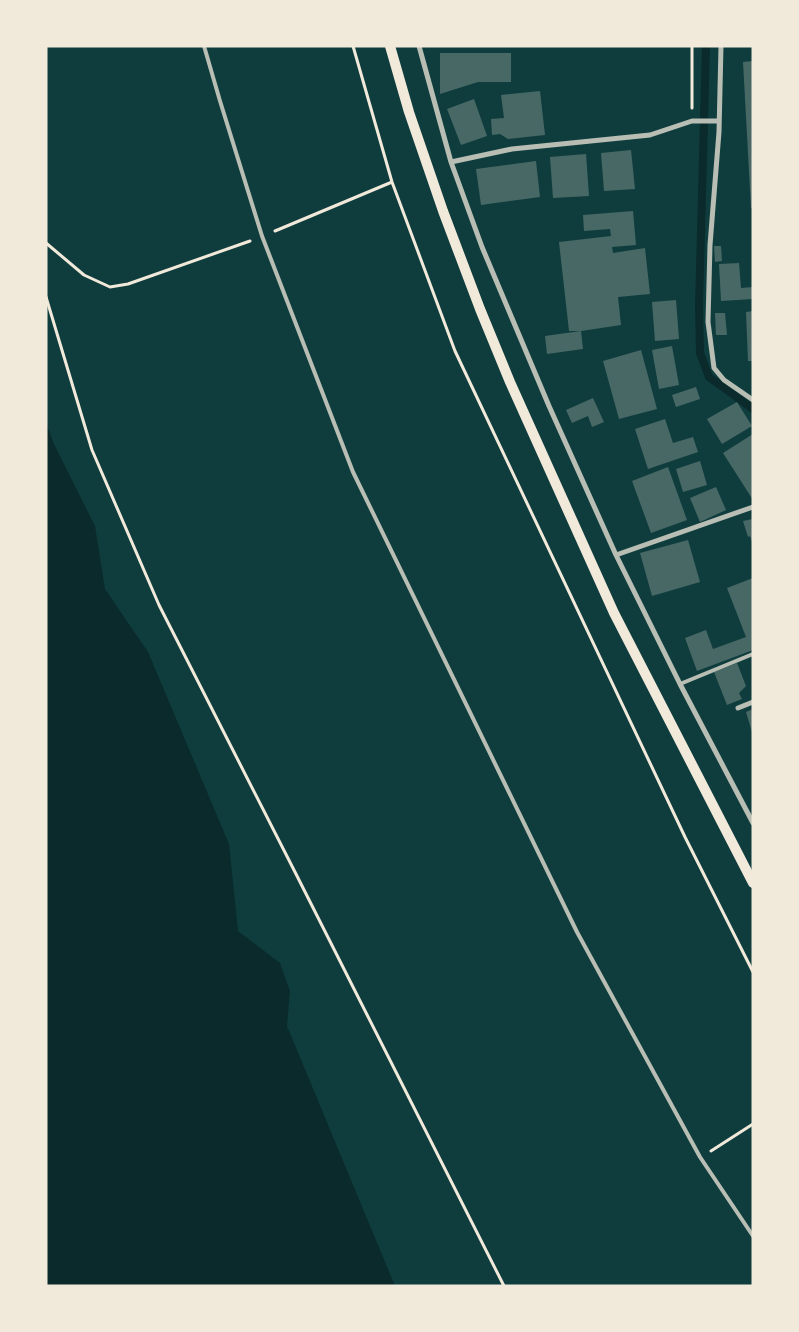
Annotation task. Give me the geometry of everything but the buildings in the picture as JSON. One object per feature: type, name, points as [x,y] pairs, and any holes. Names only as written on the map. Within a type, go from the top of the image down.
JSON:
[{"type":"main road","points":[[390,46],[409,112],[443,211],[510,382],[614,613],[753,883]]},
{"type":"street","points":[[419,46],[451,162],[482,247],[549,406],[616,555],[680,684],[753,823]]},
{"type":"street","points":[[721,46],[719,121],[710,245],[708,322],[714,368],[724,380],[753,400]]},
{"type":"street","points":[[451,162],[512,149],[650,135],[692,121],[719,121]]},
{"type":"street","points":[[616,555],[753,507]]},
{"type":"street","points":[[738,708],[753,702]]},
{"type":"lane","points":[[204,46],[262,236],[357,481],[577,932],[700,1157],[753,1236]]},
{"type":"lane","points":[[680,684],[753,654]]},
{"type":"path","points":[[353,46],[392,182],[455,351],[685,837],[753,972]]},
{"type":"path","points":[[692,46],[692,121]]},
{"type":"path","points":[[46,243],[84,275],[110,287],[128,284],[262,236],[392,182]]},
{"type":"path","points":[[46,297],[92,450],[159,605],[504,1286]]},
{"type":"path","points":[[700,1157],[753,1124]]},
{"type":"water","points":[[46,423],[54,444],[95,526],[105,589],[148,652],[229,844],[238,931],[280,963],[290,991],[287,1026],[395,1286],[46,1286]]},
{"type":"waterway","points":[[706,46],[699,306],[700,353],[709,377],[753,409]]}]
